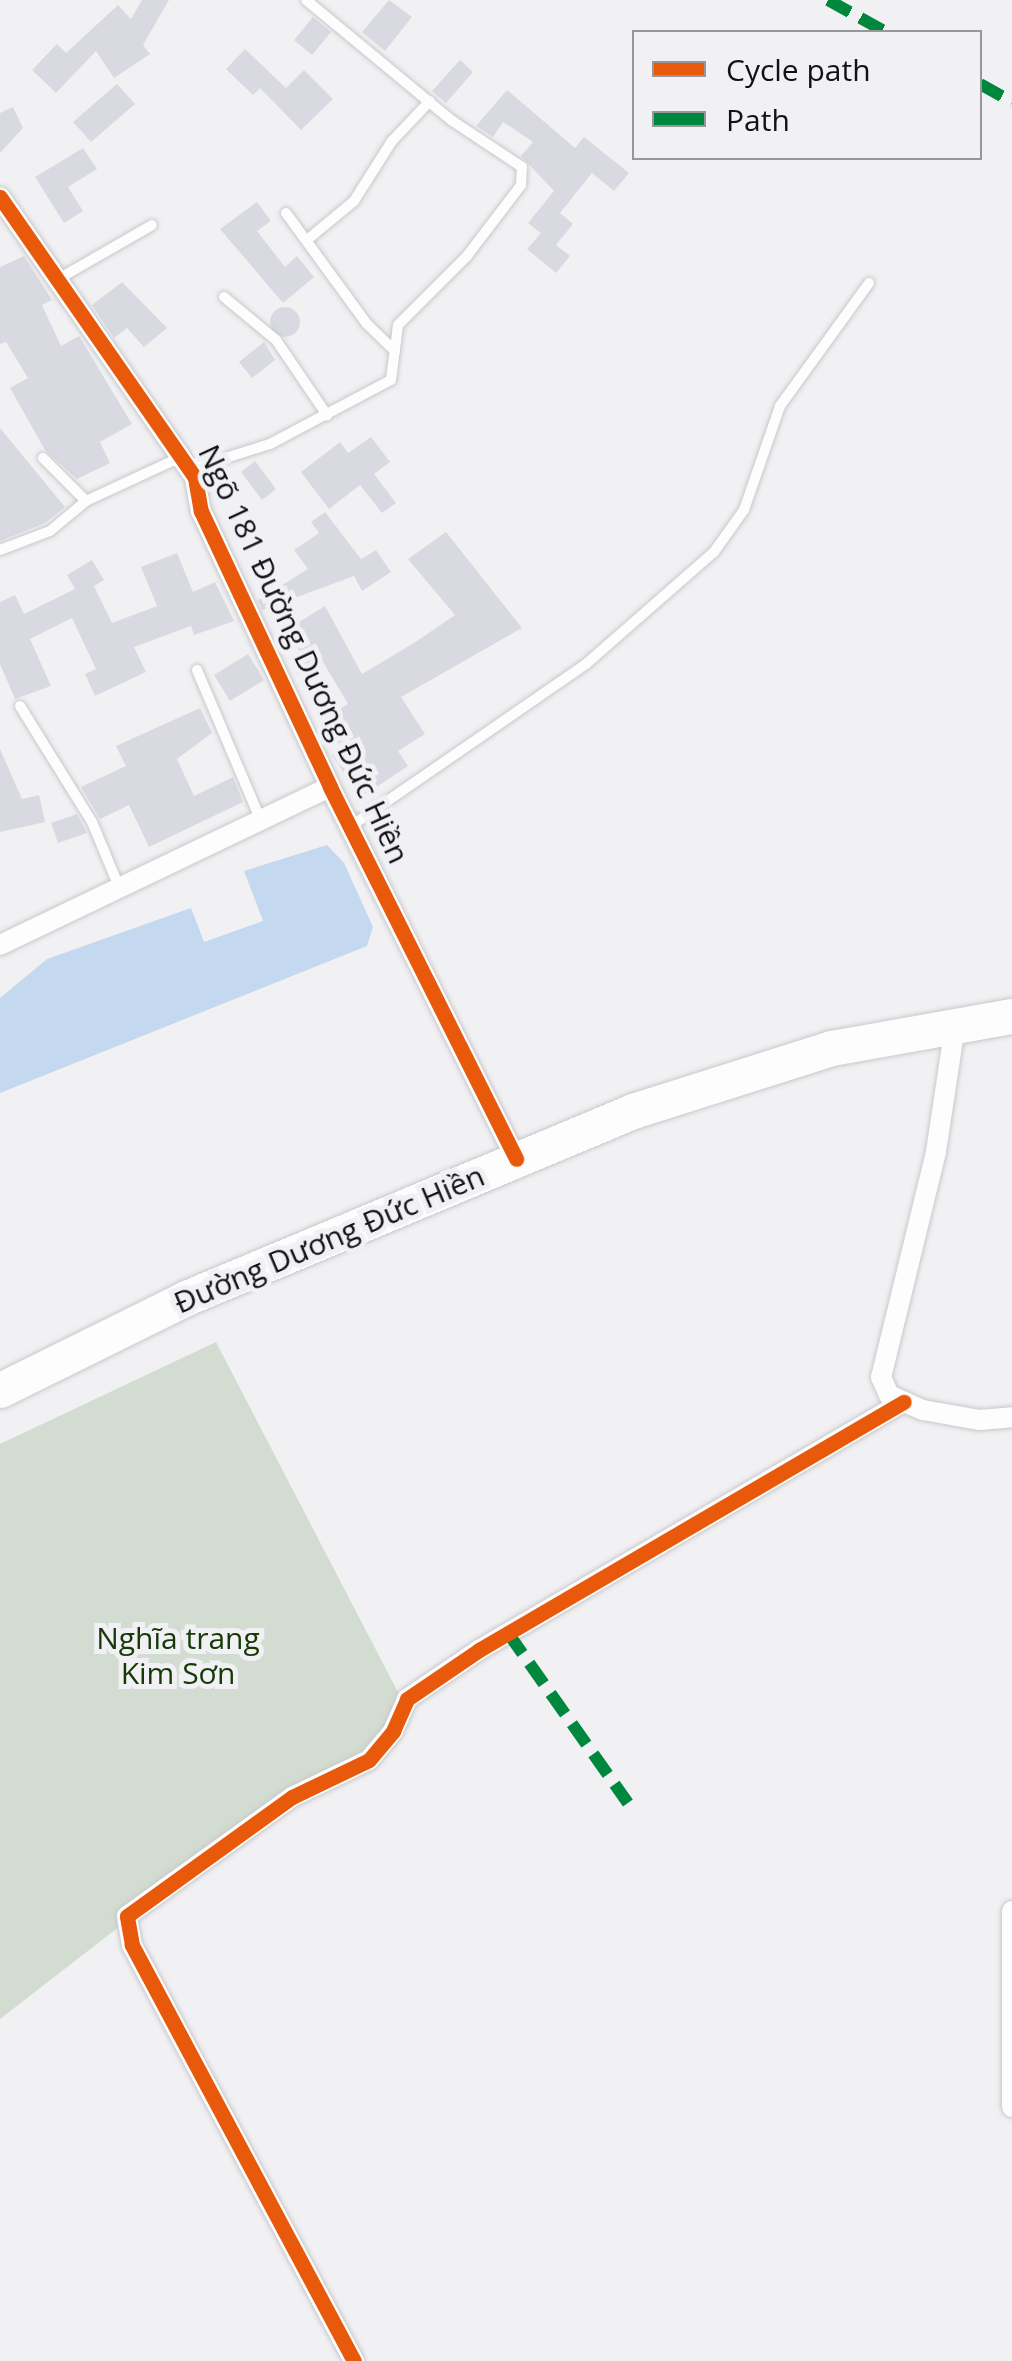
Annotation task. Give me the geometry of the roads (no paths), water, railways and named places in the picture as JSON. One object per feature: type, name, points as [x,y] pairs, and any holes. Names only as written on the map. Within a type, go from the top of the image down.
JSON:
[{"type":"highway","name":"Đường Dương Đức Hiền","points":[[0,1390],[186,1298],[633,1112],[832,1048],[1012,1016]]},
{"type":"street","name":"Ngõ 181 Đường Dương Đức Hiền","points":[[2,202],[60,278],[179,462],[330,787],[354,824],[516,1159]]},
{"type":"street","points":[[0,945],[122,892],[330,787]]},
{"type":"street","points":[[956,1026],[936,1152],[881,1377],[889,1395],[904,1402],[980,1420],[1012,1416]]},
{"type":"street","points":[[354,2361],[132,1945],[127,1916],[292,1797],[369,1760],[393,1731],[406,1699],[479,1650],[904,1402]]},
{"type":"street","points":[[1012,1911],[1012,2107]]},
{"type":"lane","points":[[0,550],[50,530],[86,501],[179,462],[203,465],[270,444],[392,380],[398,325],[467,256],[523,176],[522,167],[430,101],[306,0]]},
{"type":"lane","points":[[307,240],[354,201],[392,141],[430,101]]},
{"type":"lane","points":[[286,214],[367,324],[395,350]]},
{"type":"lane","points":[[60,278],[152,225]]},
{"type":"lane","points":[[354,824],[586,664],[714,552],[744,510],[780,406],[869,283]]},
{"type":"lane","points":[[224,297],[276,340],[327,416]]},
{"type":"lane","points":[[43,458],[86,501]]},
{"type":"lane","points":[[197,670],[262,822]]},
{"type":"lane","points":[[20,706],[92,822],[122,892]]},
{"type":"water","points":[[327,845],[344,863],[373,927],[367,946],[0,1093],[0,998],[47,959],[191,908],[204,942],[263,921],[244,871]]},
{"type":"park label","name":"Nghĩa trang Kim Sơn","points":[[178,1655]]}]
